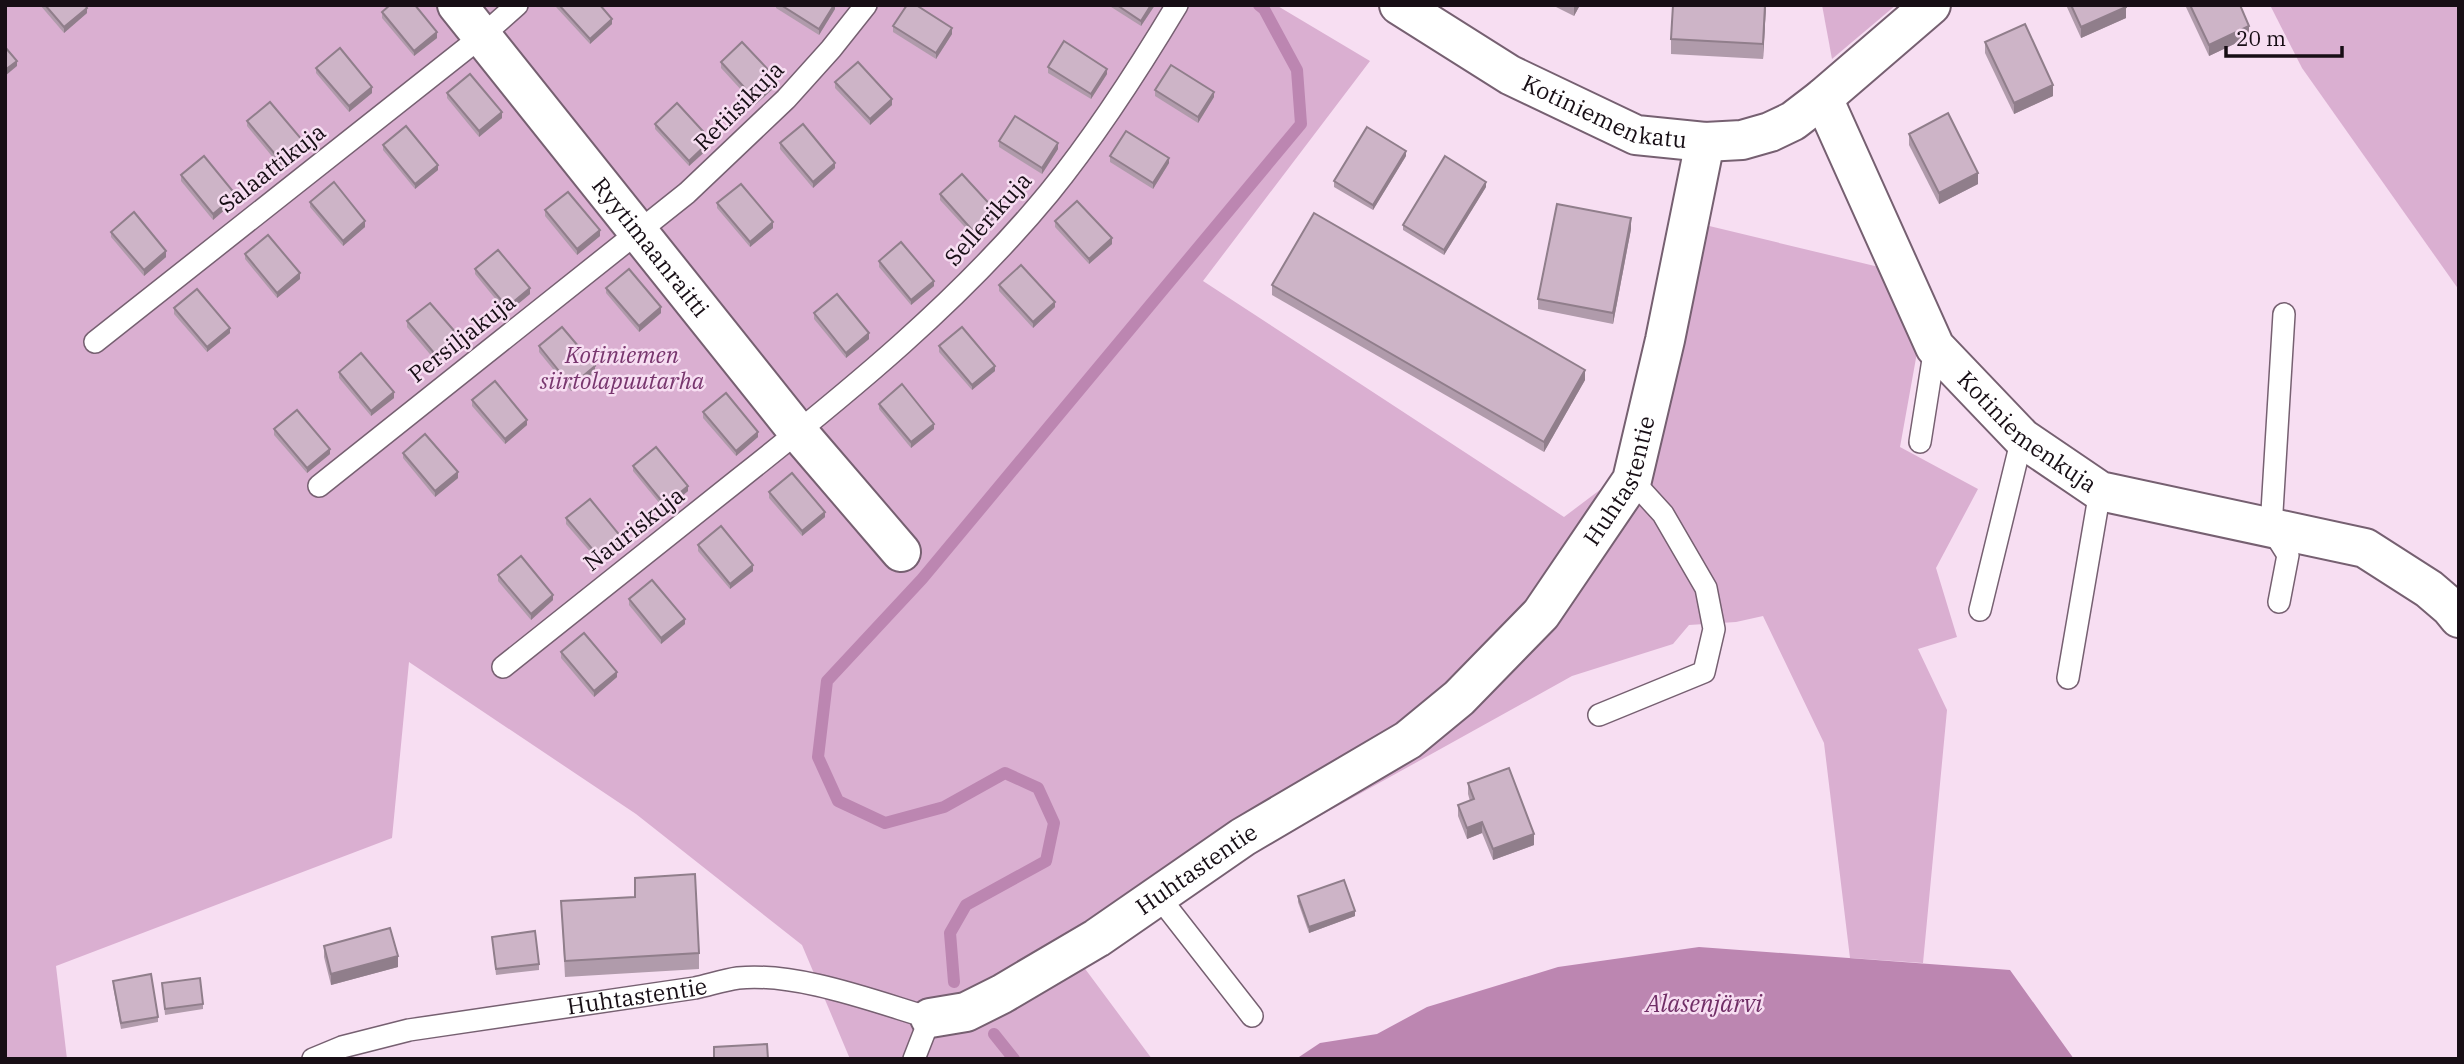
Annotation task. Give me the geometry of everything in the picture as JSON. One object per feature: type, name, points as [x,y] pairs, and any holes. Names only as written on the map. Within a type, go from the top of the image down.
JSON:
[{"type":"street","name":"Ryytimaanraitti","points":[[457,5],[798,432],[901,552]]},
{"type":"street","name":"Kotiniemenkatu","points":[[1399,5],[1510,75],[1636,135],[1704,142],[1742,140],[1770,132],[1793,121],[1931,5]]},
{"type":"street","name":"Kotiniemenkuja","points":[[1823,98],[1935,347],[2022,438],[2100,491],[2365,548],[2429,589],[2451,607],[2459,618]]},
{"type":"street","name":"Huhtastentie","points":[[930,1018],[966,1012],[1002,994],[1097,938],[1243,837],[1408,740],[1460,698],[1541,614],[1632,480],[1665,340],[1704,142]]},
{"type":"lane","name":"Salaattikuja","points":[[95,342],[482,36],[517,5]]},
{"type":"lane","name":"Retiisikuja","points":[[638,232],[687,193],[786,99],[866,5]]},
{"type":"lane","name":"Sellerikuja","points":[[798,432],[872,372],[919,329],[1000,248],[1049,193],[1133,79],[1177,5]]},
{"type":"lane","name":"Persiljakuja","points":[[319,486],[638,232]]},
{"type":"lane","points":[[2279,602],[2288,555],[2271,528],[2284,314]]},
{"type":"lane","points":[[1920,442],[1935,347]]},
{"type":"lane","name":"Nauriskuja","points":[[503,667],[798,432]]},
{"type":"lane","points":[[1980,610],[2022,438]]},
{"type":"lane","points":[[1599,715],[1704,672],[1714,629],[1706,588],[1663,514],[1632,480]]},
{"type":"lane","points":[[2068,678],[2100,491]]},
{"type":"lane","points":[[1159,897],[1252,1017]]},
{"type":"lane","name":"Huhtastentie","points":[[313,1059],[342,1047],[409,1030],[695,988],[737,978],[766,978],[823,986],[930,1018]]},
{"type":"lane","points":[[914,1059],[930,1018]]},
{"type":"green space","name":"Kotiniemen siirtolapuutarha","points":[[5,5],[1276,5],[1370,61],[1203,281],[1564,517],[1621,474],[1676,218],[1912,275],[1918,347],[1900,447],[1978,489],[1936,568],[1957,637],[1918,649],[1947,710],[1923,963],[1850,958],[1824,743],[1763,616],[1736,622],[1689,625],[1673,644],[1572,676],[1181,893],[1083,966],[1152,1059],[850,1059],[802,945],[636,814],[409,662],[392,838],[56,966],[67,1059],[5,1059]]},
{"type":"green space","points":[[1822,5],[1896,5],[1832,59]]},
{"type":"green space","points":[[2270,5],[2459,5],[2459,290],[2302,68]]},
{"type":"water","name":"Alasenjärvi","points":[[1699,947],[2010,970],[2074,1059],[1296,1059],[1320,1043],[1377,1034],[1427,1007],[1558,967]]},
{"type":"building","points":[[45,5],[85,5],[87,8],[64,27]]},
{"type":"building","points":[[390,5],[415,5],[437,32],[414,51],[382,12]]},
{"type":"building","points":[[559,5],[600,5],[612,19],[590,39]]},
{"type":"building","points":[[781,5],[834,5],[819,29]]},
{"type":"building","points":[[907,5],[916,5],[952,28],[936,53],[893,26]]},
{"type":"building","points":[[1117,5],[1151,5],[1141,21]]},
{"type":"building","points":[[1673,5],[1765,5],[1763,44],[1671,39]]},
{"type":"building","points":[[2071,5],[2126,5],[2126,7],[2081,27]]},
{"type":"building","points":[[2190,5],[2240,5],[2249,26],[2209,45]]},
{"type":"building","points":[[2025,24],[2053,85],[2014,103],[1985,42]]},
{"type":"building","points":[[1064,41],[1107,69],[1091,94],[1048,67]]},
{"type":"building","points":[[742,42],[777,79],[755,99],[721,62]]},
{"type":"building","points":[[5,47],[17,61],[5,70]]},
{"type":"building","points":[[340,48],[372,87],[349,106],[316,68]]},
{"type":"building","points":[[858,62],[892,99],[870,119],[835,82]]},
{"type":"building","points":[[1171,65],[1214,92],[1198,117],[1155,90]]},
{"type":"building","points":[[470,74],[502,112],[479,131],[447,93]]},
{"type":"building","points":[[270,102],[303,141],[280,160],[247,121]]},
{"type":"building","points":[[677,103],[711,140],[689,161],[655,124]]},
{"type":"building","points":[[1948,113],[1978,173],[1939,193],[1909,134]]},
{"type":"building","points":[[1015,116],[1058,143],[1042,168],[999,141]]},
{"type":"building","points":[[803,124],[835,163],[813,182],[780,143]]},
{"type":"building","points":[[406,126],[438,165],[415,184],[383,145]]},
{"type":"building","points":[[1367,127],[1406,151],[1373,205],[1334,181]]},
{"type":"building","points":[[1126,131],[1169,158],[1153,183],[1110,156]]},
{"type":"building","points":[[204,156],[236,195],[213,214],[181,175]]},
{"type":"building","points":[[1445,156],[1486,182],[1444,250],[1403,225]]},
{"type":"building","points":[[962,174],[996,211],[974,232],[940,194]]},
{"type":"building","points":[[334,182],[365,221],[343,241],[310,202]]},
{"type":"building","points":[[741,184],[773,222],[750,242],[717,203]]},
{"type":"building","points":[[568,192],[600,230],[577,249],[545,210]]},
{"type":"building","points":[[1077,201],[1112,238],[1089,259],[1055,221]]},
{"type":"building","points":[[1557,204],[1631,218],[1613,313],[1538,299]]},
{"type":"building","points":[[134,212],[166,251],[144,270],[111,232]]},
{"type":"building","points":[[1314,213],[1585,370],[1544,442],[1272,285]]},
{"type":"building","points":[[268,235],[300,273],[277,293],[245,254]]},
{"type":"building","points":[[901,242],[934,281],[911,300],[879,261]]},
{"type":"building","points":[[498,250],[530,288],[507,307],[475,269]]},
{"type":"building","points":[[1021,265],[1055,302],[1033,322],[999,285]]},
{"type":"building","points":[[629,269],[661,307],[639,326],[606,288]]},
{"type":"building","points":[[197,289],[230,328],[207,347],[174,308]]},
{"type":"building","points":[[837,294],[869,333],[846,353],[814,313]]},
{"type":"building","points":[[430,303],[463,341],[440,360],[407,321]]},
{"type":"building","points":[[562,327],[595,366],[571,386],[539,346]]},
{"type":"building","points":[[962,327],[995,366],[972,385],[939,346]]},
{"type":"building","points":[[361,353],[394,392],[371,411],[339,372]]},
{"type":"building","points":[[495,381],[527,420],[505,439],[472,400]]},
{"type":"building","points":[[902,384],[934,424],[911,442],[879,404]]},
{"type":"building","points":[[726,393],[758,432],[736,451],[703,412]]},
{"type":"building","points":[[297,410],[330,449],[307,468],[274,429]]},
{"type":"building","points":[[425,434],[458,472],[435,491],[403,453]]},
{"type":"building","points":[[656,447],[688,486],[665,505],[633,466]]},
{"type":"building","points":[[792,473],[825,512],[802,531],[769,492]]},
{"type":"building","points":[[590,499],[622,538],[599,557],[566,518]]},
{"type":"building","points":[[721,526],[753,565],[730,584],[698,545]]},
{"type":"building","points":[[521,556],[553,595],[531,614],[498,575]]},
{"type":"building","points":[[652,580],[685,619],[661,638],[629,599]]},
{"type":"building","points":[[584,633],[617,672],[594,691],[561,652]]},
{"type":"building","points":[[1509,768],[1534,834],[1493,849],[1482,822],[1467,828],[1458,805],[1474,799],[1468,783]]},
{"type":"building","points":[[695,874],[699,953],[565,961],[561,901],[635,897],[635,878]]},
{"type":"building","points":[[1344,880],[1355,911],[1309,927],[1298,896]]},
{"type":"building","points":[[390,928],[398,956],[331,974],[324,946]]},
{"type":"building","points":[[535,931],[539,964],[496,969],[492,937]]},
{"type":"building","points":[[151,974],[158,1017],[121,1023],[113,981]]},
{"type":"building","points":[[200,978],[203,1004],[165,1009],[162,983]]},
{"type":"building","points":[[767,1044],[768,1059],[714,1059],[714,1047]]},
{"type":"waterway","points":[[954,982],[950,933],[966,905],[1046,861],[1054,823],[1038,788],[1005,773],[944,807],[885,823],[838,801],[818,757],[827,681],[922,579],[1301,124],[1297,70],[1264,9],[1259,5]]},
{"type":"waterway","points":[[994,1034],[1014,1059]]}]
